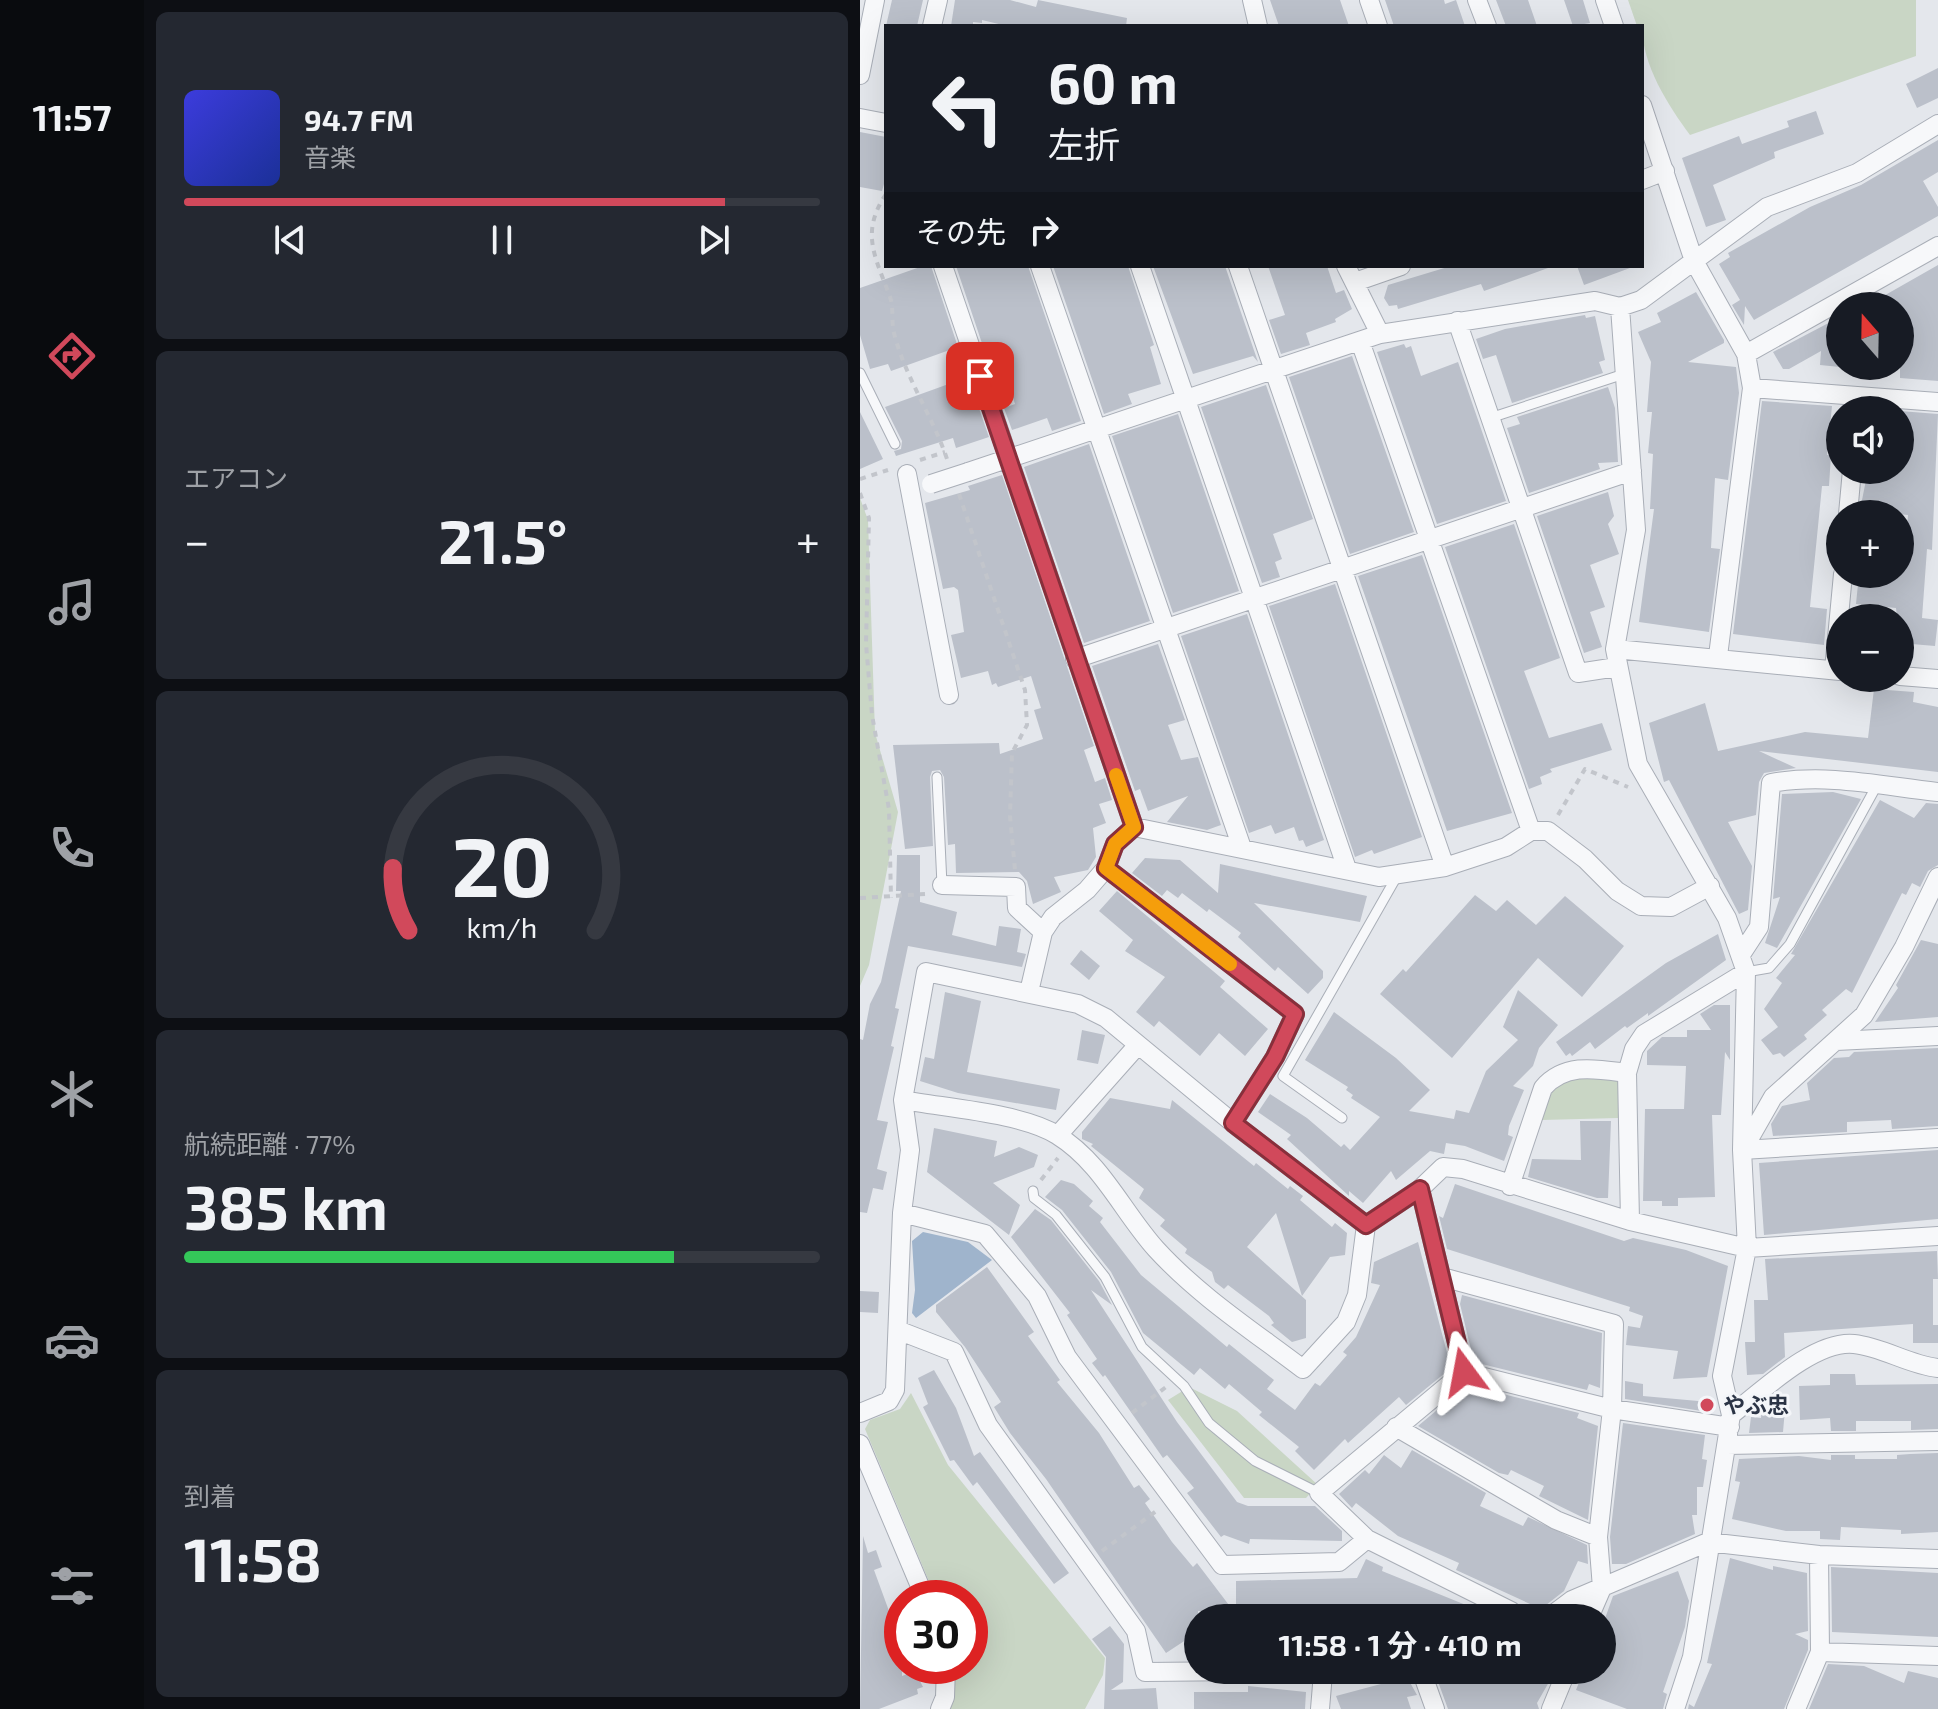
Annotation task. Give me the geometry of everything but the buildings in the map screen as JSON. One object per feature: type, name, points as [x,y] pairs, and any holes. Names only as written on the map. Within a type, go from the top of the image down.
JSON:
[{"type":"street","points":[[860,75],[875,0]]},
{"type":"street","points":[[932,24],[938,0]]},
{"type":"street","points":[[1252,0],[1258,24]]},
{"type":"street","points":[[1369,0],[1377,24]]},
{"type":"street","points":[[1477,0],[1486,24]]},
{"type":"street","points":[[1605,0],[1613,24]]},
{"type":"street","points":[[1644,111],[1694,261],[1746,354],[1752,388],[1718,656]]},
{"type":"street","points":[[860,118],[884,123]]},
{"type":"street","points":[[949,695],[909,483],[931,484],[1380,334],[1595,301],[1620,307],[1641,300],[1767,207],[1857,173],[1938,124]]},
{"type":"street","points":[[1644,179],[1665,171]]},
{"type":"street","points":[[1746,354],[1938,246]]},
{"type":"street","points":[[944,268],[1134,827]]},
{"type":"street","points":[[1041,268],[1242,848]]},
{"type":"street","points":[[1141,268],[1347,869]]},
{"type":"street","points":[[1239,268],[1445,867]]},
{"type":"street","points":[[1380,334],[1351,274],[1388,268]]},
{"type":"street","points":[[1620,307],[1636,530],[1616,658],[1638,764],[1710,886],[1742,953],[1746,972],[1742,1150],[1747,1248],[1722,1376],[1729,1429],[1708,1542],[1692,1657],[1675,1709]]},
{"type":"street","points":[[1457,321],[1578,673],[1616,658],[1718,656],[1826,669]]},
{"type":"street","points":[[1360,341],[1531,831]]},
{"type":"street","points":[[1752,388],[1826,398]]},
{"type":"street","points":[[1914,402],[1938,402]]},
{"type":"street","points":[[1075,659],[1632,471]]},
{"type":"street","points":[[1914,677],[1938,679]]},
{"type":"street","points":[[1742,953],[1759,927],[1771,783],[1812,778],[1938,792]]},
{"type":"street","points":[[1134,827],[1379,877],[1445,867],[1506,847],[1531,831],[1548,831],[1585,859],[1617,891],[1641,906],[1671,907],[1710,886]]},
{"type":"street","points":[[1029,992],[1043,932],[1053,917],[1087,890],[1106,868],[1115,844],[1134,827]]},
{"type":"street","points":[[1106,868],[1295,1014],[1275,1057],[1233,1123]]},
{"type":"street","points":[[1742,1150],[1773,1097],[1864,1015],[1904,947],[1938,877]]},
{"type":"street","points":[[942,885],[1016,887],[1017,908],[1043,932]]},
{"type":"street","points":[[860,1413],[889,1401],[895,1390],[900,1331],[902,1213],[910,1150],[903,1100],[926,972],[1078,1004],[1106,1018],[1233,1123],[1366,1225]]},
{"type":"street","points":[[1630,1221],[1627,1073],[1634,1049],[1644,1034],[1746,972]]},
{"type":"street","points":[[1836,1041],[1938,1036]]},
{"type":"street","points":[[1058,1135],[1137,1046]]},
{"type":"street","points":[[1510,1186],[1543,1088],[1551,1079],[1585,1068],[1627,1073]]},
{"type":"street","points":[[903,1100],[1032,1123],[1058,1135],[1103,1175],[1154,1247],[1187,1281],[1303,1369],[1346,1322],[1357,1295],[1366,1225],[1420,1189],[1443,1167],[1463,1169],[1630,1221],[1747,1248],[1938,1236]]},
{"type":"street","points":[[1742,1150],[1938,1138]]},
{"type":"street","points":[[1420,1189],[1464,1372]]},
{"type":"street","points":[[902,1213],[985,1234],[1037,1296],[1067,1357],[1222,1565],[1339,1562],[1367,1539]]},
{"type":"street","points":[[1442,1277],[1614,1324],[1612,1409],[1598,1537],[1602,1588],[1595,1604]]},
{"type":"street","points":[[900,1331],[954,1352],[988,1425],[1136,1631],[1145,1672],[1184,1672]]},
{"type":"street","points":[[1729,1429],[1785,1372],[1833,1347],[1852,1344],[1938,1368]]},
{"type":"street","points":[[1464,1372],[1612,1409],[1729,1429],[1938,1441]]},
{"type":"street","points":[[1464,1372],[1319,1493],[1367,1539],[1497,1604]]},
{"type":"street","points":[[1396,1427],[1556,1520],[1598,1537]]},
{"type":"street","points":[[860,1444],[917,1580]]},
{"type":"street","points":[[1567,1604],[1708,1542],[1819,1555],[1938,1559]]},
{"type":"street","points":[[1796,1709],[1820,1652],[1819,1555]]},
{"type":"street","points":[[1820,1652],[1938,1656]]},
{"type":"street","points":[[940,1709],[945,1684]]},
{"type":"street","points":[[1320,1709],[1322,1684]]},
{"type":"street","points":[[1426,1684],[1435,1709]]},
{"type":"street","points":[[1551,1709],[1561,1684]]},
{"type":"lane","points":[[860,373],[895,444]]},
{"type":"lane","points":[[1490,418],[1627,373]]},
{"type":"lane","points":[[937,777],[942,885]]},
{"type":"lane","points":[[1746,972],[1769,968],[1790,944],[1877,785]]},
{"type":"lane","points":[[1342,1118],[1283,1076],[1397,876]]},
{"type":"lane","points":[[1033,1191],[1034,1198],[1056,1215],[1105,1277],[1142,1347],[1184,1386],[1209,1423],[1255,1461],[1319,1493]]},
{"type":"path","points":[[884,196],[873,210],[869,230],[872,257],[892,300],[894,333],[948,462]]},
{"type":"path","points":[[957,490],[1025,690],[1027,725],[1012,753],[1010,816],[1016,887]]},
{"type":"path","points":[[860,493],[869,518],[866,644],[872,715],[889,809],[891,898]]},
{"type":"path","points":[[1561,808],[1585,769],[1629,787]]},
{"type":"path","points":[[860,898],[924,895],[942,885]]},
{"type":"path","points":[[1033,1191],[1057,1160]]},
{"type":"path","points":[[1124,1418],[1162,1390]]},
{"type":"path","points":[[1087,1562],[1174,1499]]},
{"type":"green space","points":[[1628,0],[1916,0],[1916,56],[1690,135],[1651,70],[1644,46],[1644,24],[1636,24]]},
{"type":"green space","points":[[860,498],[868,520],[875,733],[898,812],[869,965],[860,986]]},
{"type":"green space","points":[[1618,1078],[1618,1118],[1542,1120],[1554,1085],[1566,1079]]},
{"type":"green space","points":[[1189,1387],[1237,1411],[1318,1485],[1306,1498],[1244,1498],[1168,1400]]},
{"type":"green space","points":[[911,1393],[948,1465],[1105,1658],[1103,1675],[1085,1709],[945,1709],[950,1684],[988,1684],[988,1580],[928,1580],[865,1429],[870,1420],[900,1409]]},
{"type":"water","points":[[923,1232],[968,1242],[992,1260],[916,1318],[912,1313],[915,1290],[912,1241]]},
{"type":"slow traffic","points":[[1116,775],[1134,827],[1115,844],[1106,868],[1230,964]]},
{"type":"place","name":"やぶ忠","points":[[1707,1405]]},
{"type":"route","points":[[980,376],[1134,827],[1115,844],[1106,868],[1295,1014],[1275,1057],[1233,1123],[1366,1225],[1420,1189],[1464,1372]]}]
